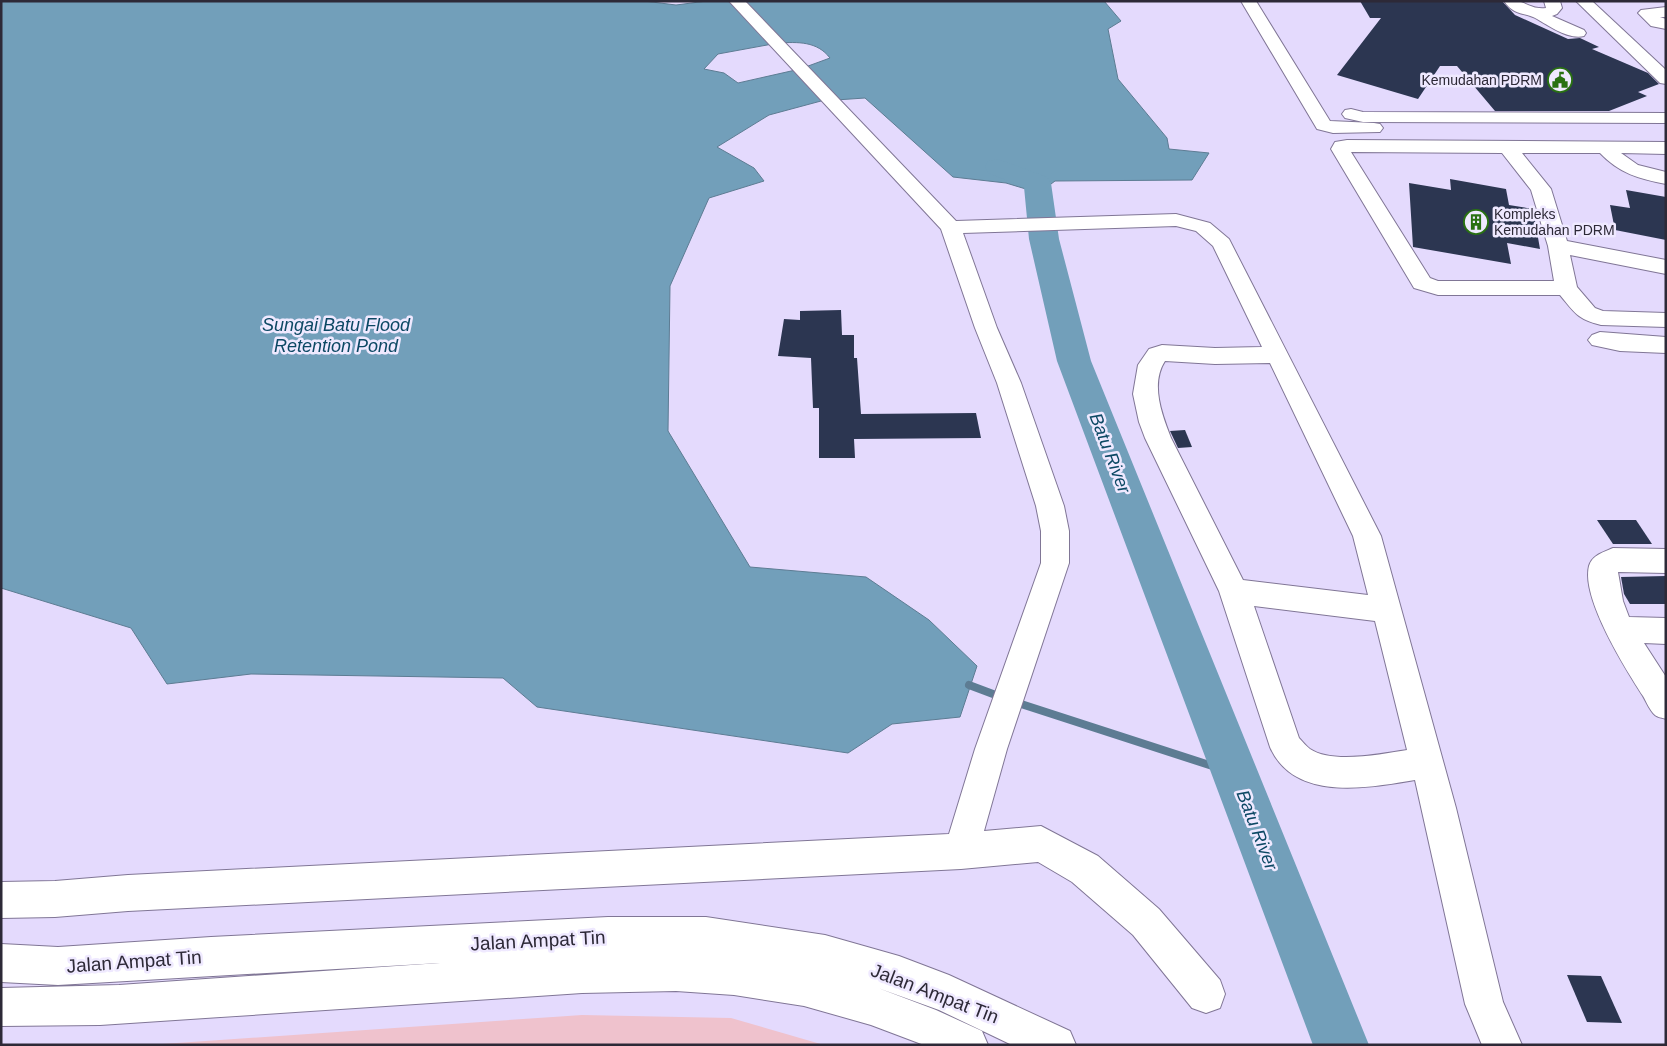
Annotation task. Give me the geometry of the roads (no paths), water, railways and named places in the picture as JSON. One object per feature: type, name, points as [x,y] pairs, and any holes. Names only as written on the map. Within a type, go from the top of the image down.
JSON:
[{"type":"street","points":[[736,1],[950,227],[986,328],[1009,384],[1050,506],[1056,544],[1055,563],[991,749],[961,851]]},
{"type":"street","points":[[1248,1],[1323,125],[1333,128],[1666,131]]},
{"type":"street","points":[[1261,1],[1332,107],[1363,116],[1666,118]]},
{"type":"street","points":[[1511,1],[1523,10],[1539,13],[1552,11],[1554,8],[1551,1],[1593,1]]},
{"type":"street","points":[[1583,1],[1666,79]]},
{"type":"street","points":[[1641,1],[1666,2]]},
{"type":"street","points":[[1660,1],[1666,7]]},
{"type":"street","points":[[1666,12],[1646,13],[1657,22],[1666,24]]},
{"type":"street","points":[[1539,13],[1546,19],[1578,33]]},
{"type":"street","points":[[1566,288],[1438,288],[1422,283],[1340,149],[1342,146],[1666,148]]},
{"type":"street","points":[[1507,147],[1541,189],[1558,246],[1566,288],[1587,313],[1595,317],[1666,320]]},
{"type":"street","points":[[1604,147],[1618,162],[1627,168],[1642,174],[1666,178]]},
{"type":"street","points":[[950,227],[1176,220],[1203,227],[1222,243],[1367,536],[1439,808],[1484,1004],[1502,1045]]},
{"type":"street","points":[[1558,246],[1666,267]]},
{"type":"street","points":[[1600,340],[1620,343],[1666,344]]},
{"type":"street","points":[[1277,355],[1214,356],[1162,353],[1153,359],[1146,382],[1145,394],[1158,438],[1234,591],[1286,747],[1292,757],[1302,764],[1318,770],[1365,770],[1427,762]]},
{"type":"street","points":[[1666,561],[1613,560],[1603,566],[1602,580],[1620,630],[1666,705]]},
{"type":"street","points":[[1234,591],[1386,610]]},
{"type":"street","points":[[1620,630],[1666,631]]},
{"type":"street","points":[[1,900],[55,899],[155,892],[961,851],[1041,844],[1078,865],[1146,922],[1206,994]]},
{"type":"street","name":"Jalan Ampat Tin","points":[[1,963],[58,966],[211,956],[608,936],[706,936],[825,954],[896,993],[931,1026],[968,1045]]},
{"type":"street","name":"Jalan Ampat Tin","points":[[1,1007],[36,1008],[205,1000],[419,983],[602,972],[679,973],[759,979],[820,990],[958,998],[1056,1045]]},
{"type":"water","name":"Sungai Batu Flood Retention Pond","points":[[1,1],[644,1],[676,5],[707,1],[1104,1],[1121,21],[1108,29],[1118,79],[1167,138],[1169,149],[1209,153],[1192,180],[1055,181],[1039,193],[1006,183],[953,177],[865,98],[821,101],[769,115],[717,147],[754,168],[764,181],[709,198],[670,286],[668,431],[750,567],[866,577],[929,620],[977,666],[960,717],[892,724],[848,753],[537,707],[503,678],[251,674],[167,684],[131,628],[1,588]],"holes":[[[778,43],[807,44],[819,48],[830,58],[800,69],[738,83],[724,73],[704,69],[718,54]]]},
{"type":"waterway","name":"Batu River","points":[[998,167],[1037,183],[1044,239],[1074,361],[1341,1045]]},
{"type":"waterway","points":[[969,685],[1001,697]]},
{"type":"waterway","points":[[1015,702],[1234,773]]},
{"type":"place","name":"Kemudahan PDRM","points":[[1560,80]]},
{"type":"place","name":"Kompleks Kemudahan PDRM","points":[[1476,222]]}]
